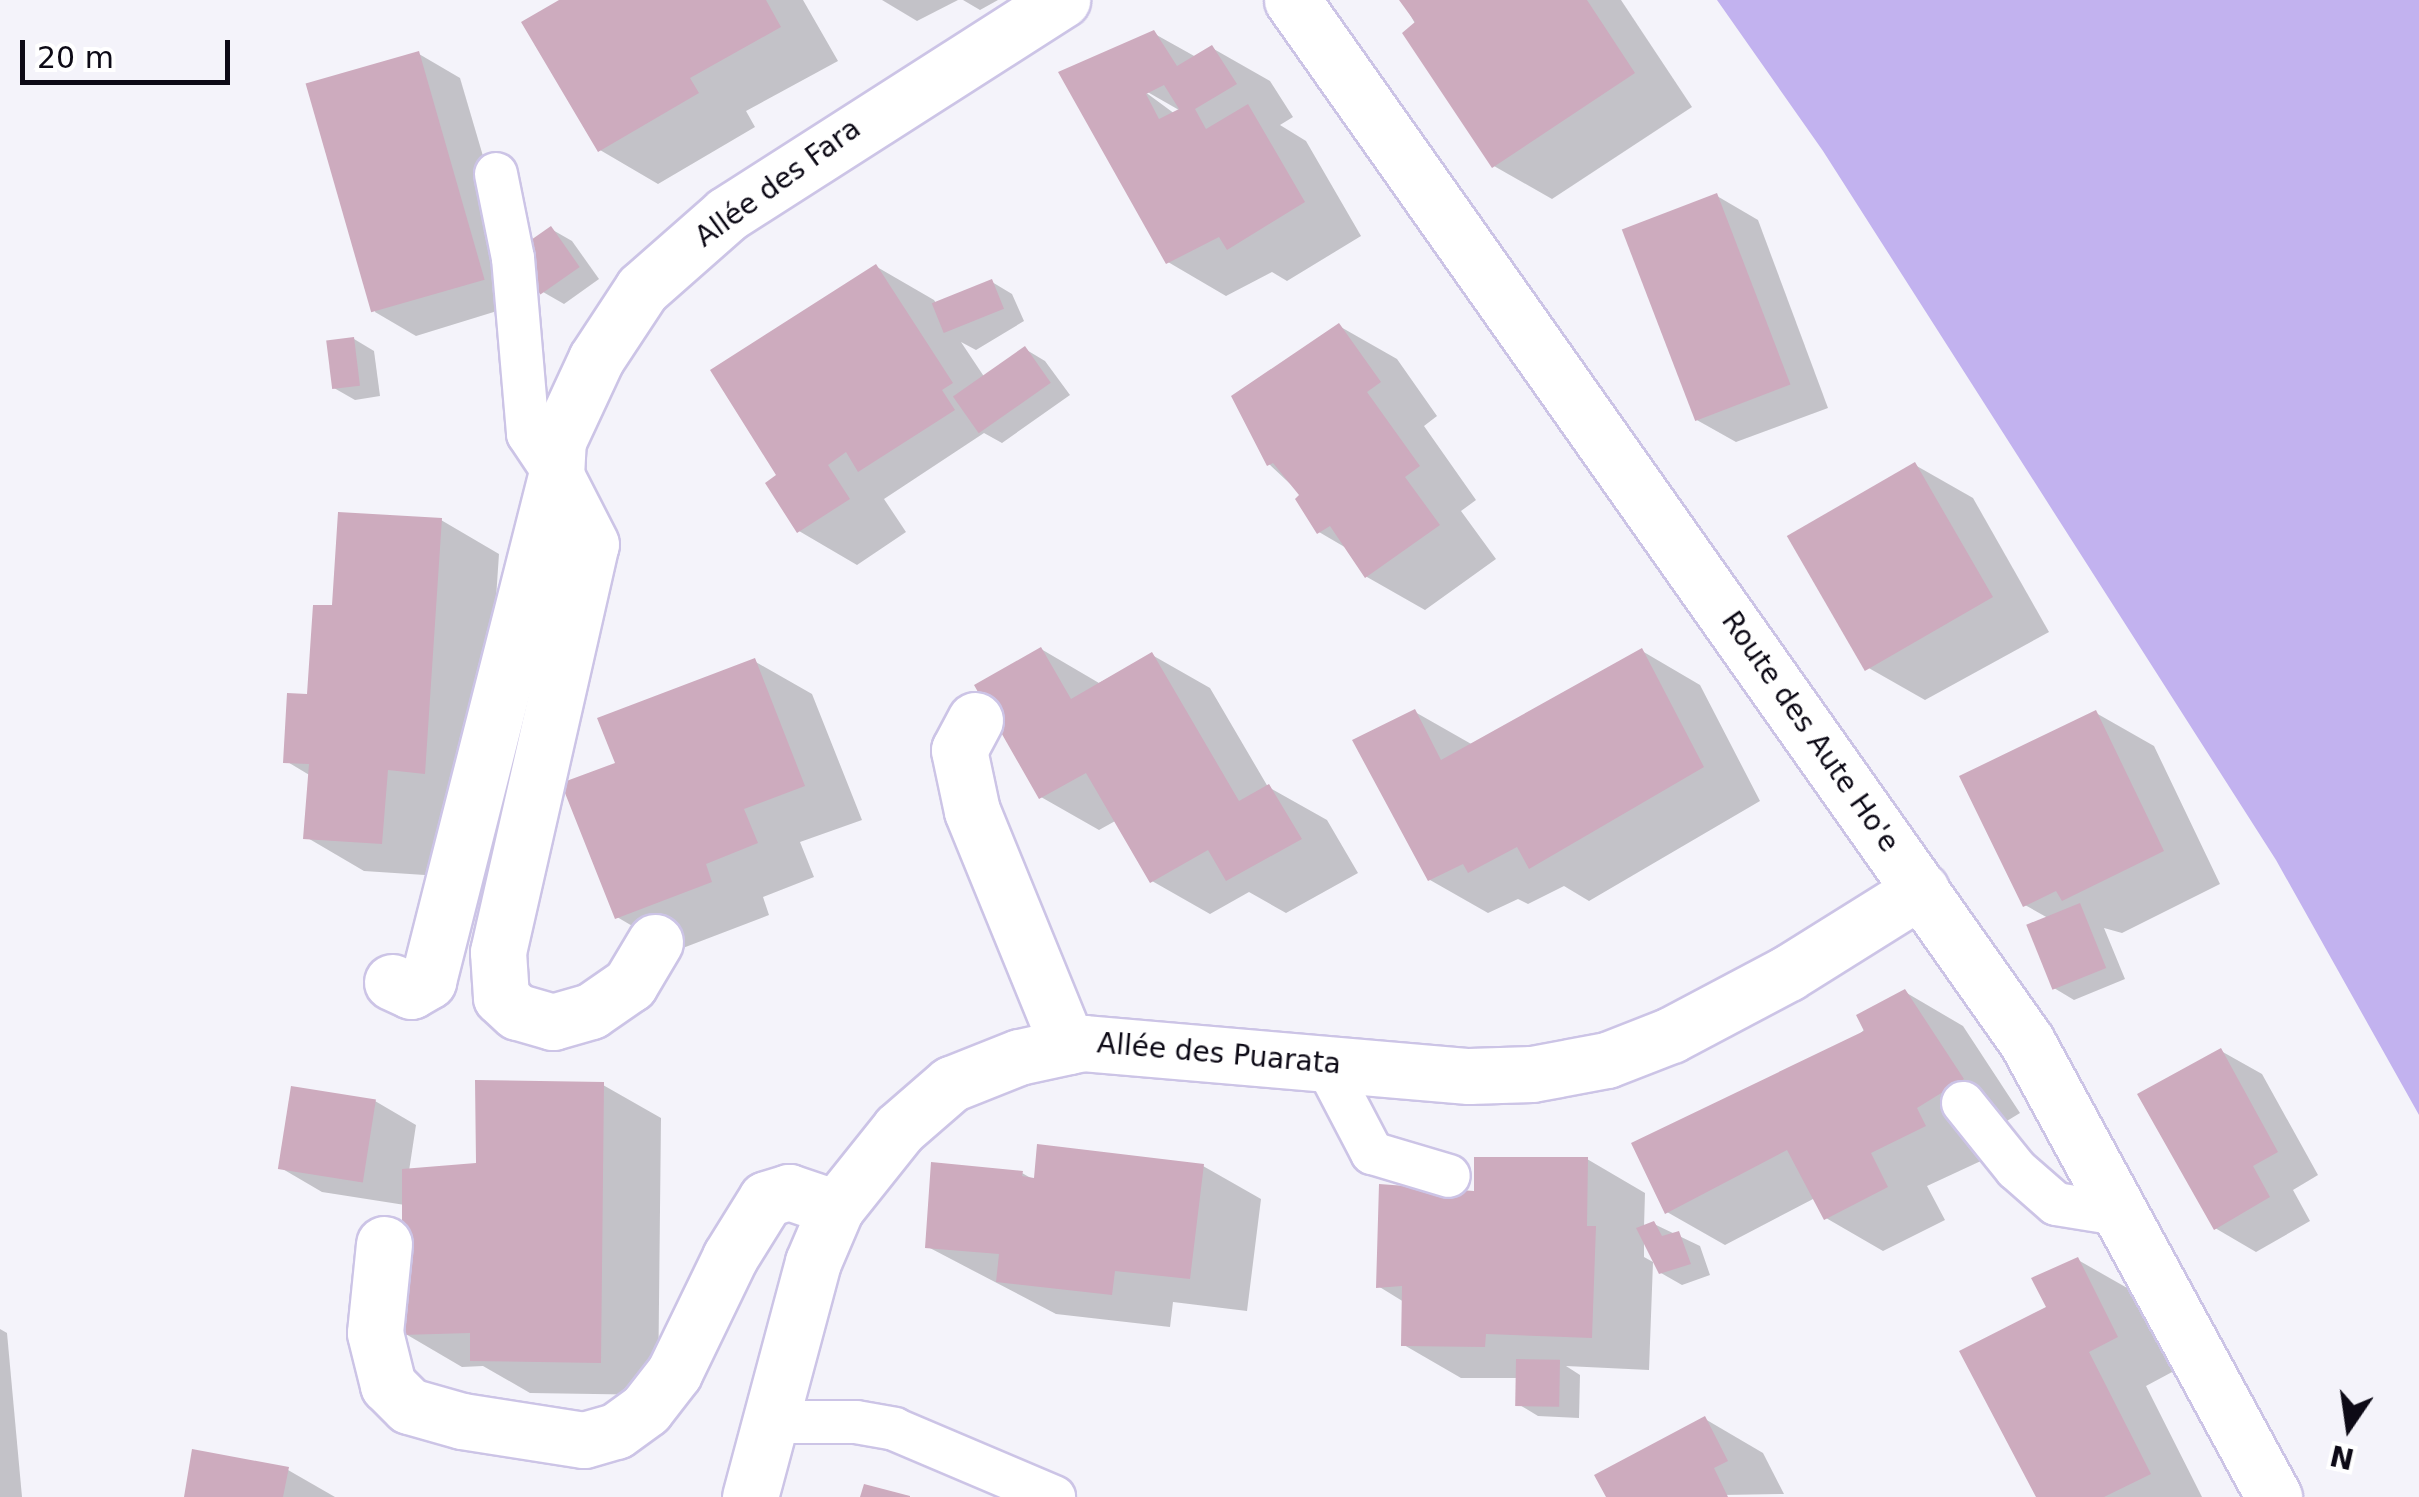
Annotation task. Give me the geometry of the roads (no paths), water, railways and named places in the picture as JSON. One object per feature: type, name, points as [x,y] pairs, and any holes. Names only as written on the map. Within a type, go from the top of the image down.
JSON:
[{"type":"street","name":"Allée des Fara","points":[[392,982],[411,991],[428,981],[556,476],[558,441],[596,359],[642,288],[727,214],[815,152],[1062,0]]},
{"type":"street","name":"Route des Aute Ho'e","points":[[1292,0],[2027,1042],[2274,1497]]},
{"type":"street","points":[[556,476],[591,544],[498,952],[502,996],[517,1012],[553,1022],[591,1011],[630,984],[655,942]]},
{"type":"street","points":[[975,720],[958,750],[972,811],[1068,1046]]},
{"type":"street","name":"Allée des Puarata","points":[[750,1497],[813,1262],[836,1208],[899,1129],[952,1084],[1020,1056],[1068,1046],[1139,1042],[1469,1076],[1532,1074],[1606,1060],[1670,1035],[1788,973],[1921,890]]},
{"type":"street","points":[[384,1244],[374,1333],[388,1385],[409,1406],[462,1421],[584,1440],[616,1431],[646,1409],[674,1373],[730,1257],[766,1200],[789,1192],[836,1208]]},
{"type":"lane","points":[[496,174],[513,258],[528,434],[556,476]]},
{"type":"lane","points":[[1324,1061],[1372,1154],[1424,1174],[1449,1176]]},
{"type":"lane","points":[[1963,1102],[2016,1168],[2056,1204],[2124,1215]]},
{"type":"lane","points":[[768,1422],[856,1422],[894,1430],[1054,1497]]}]
